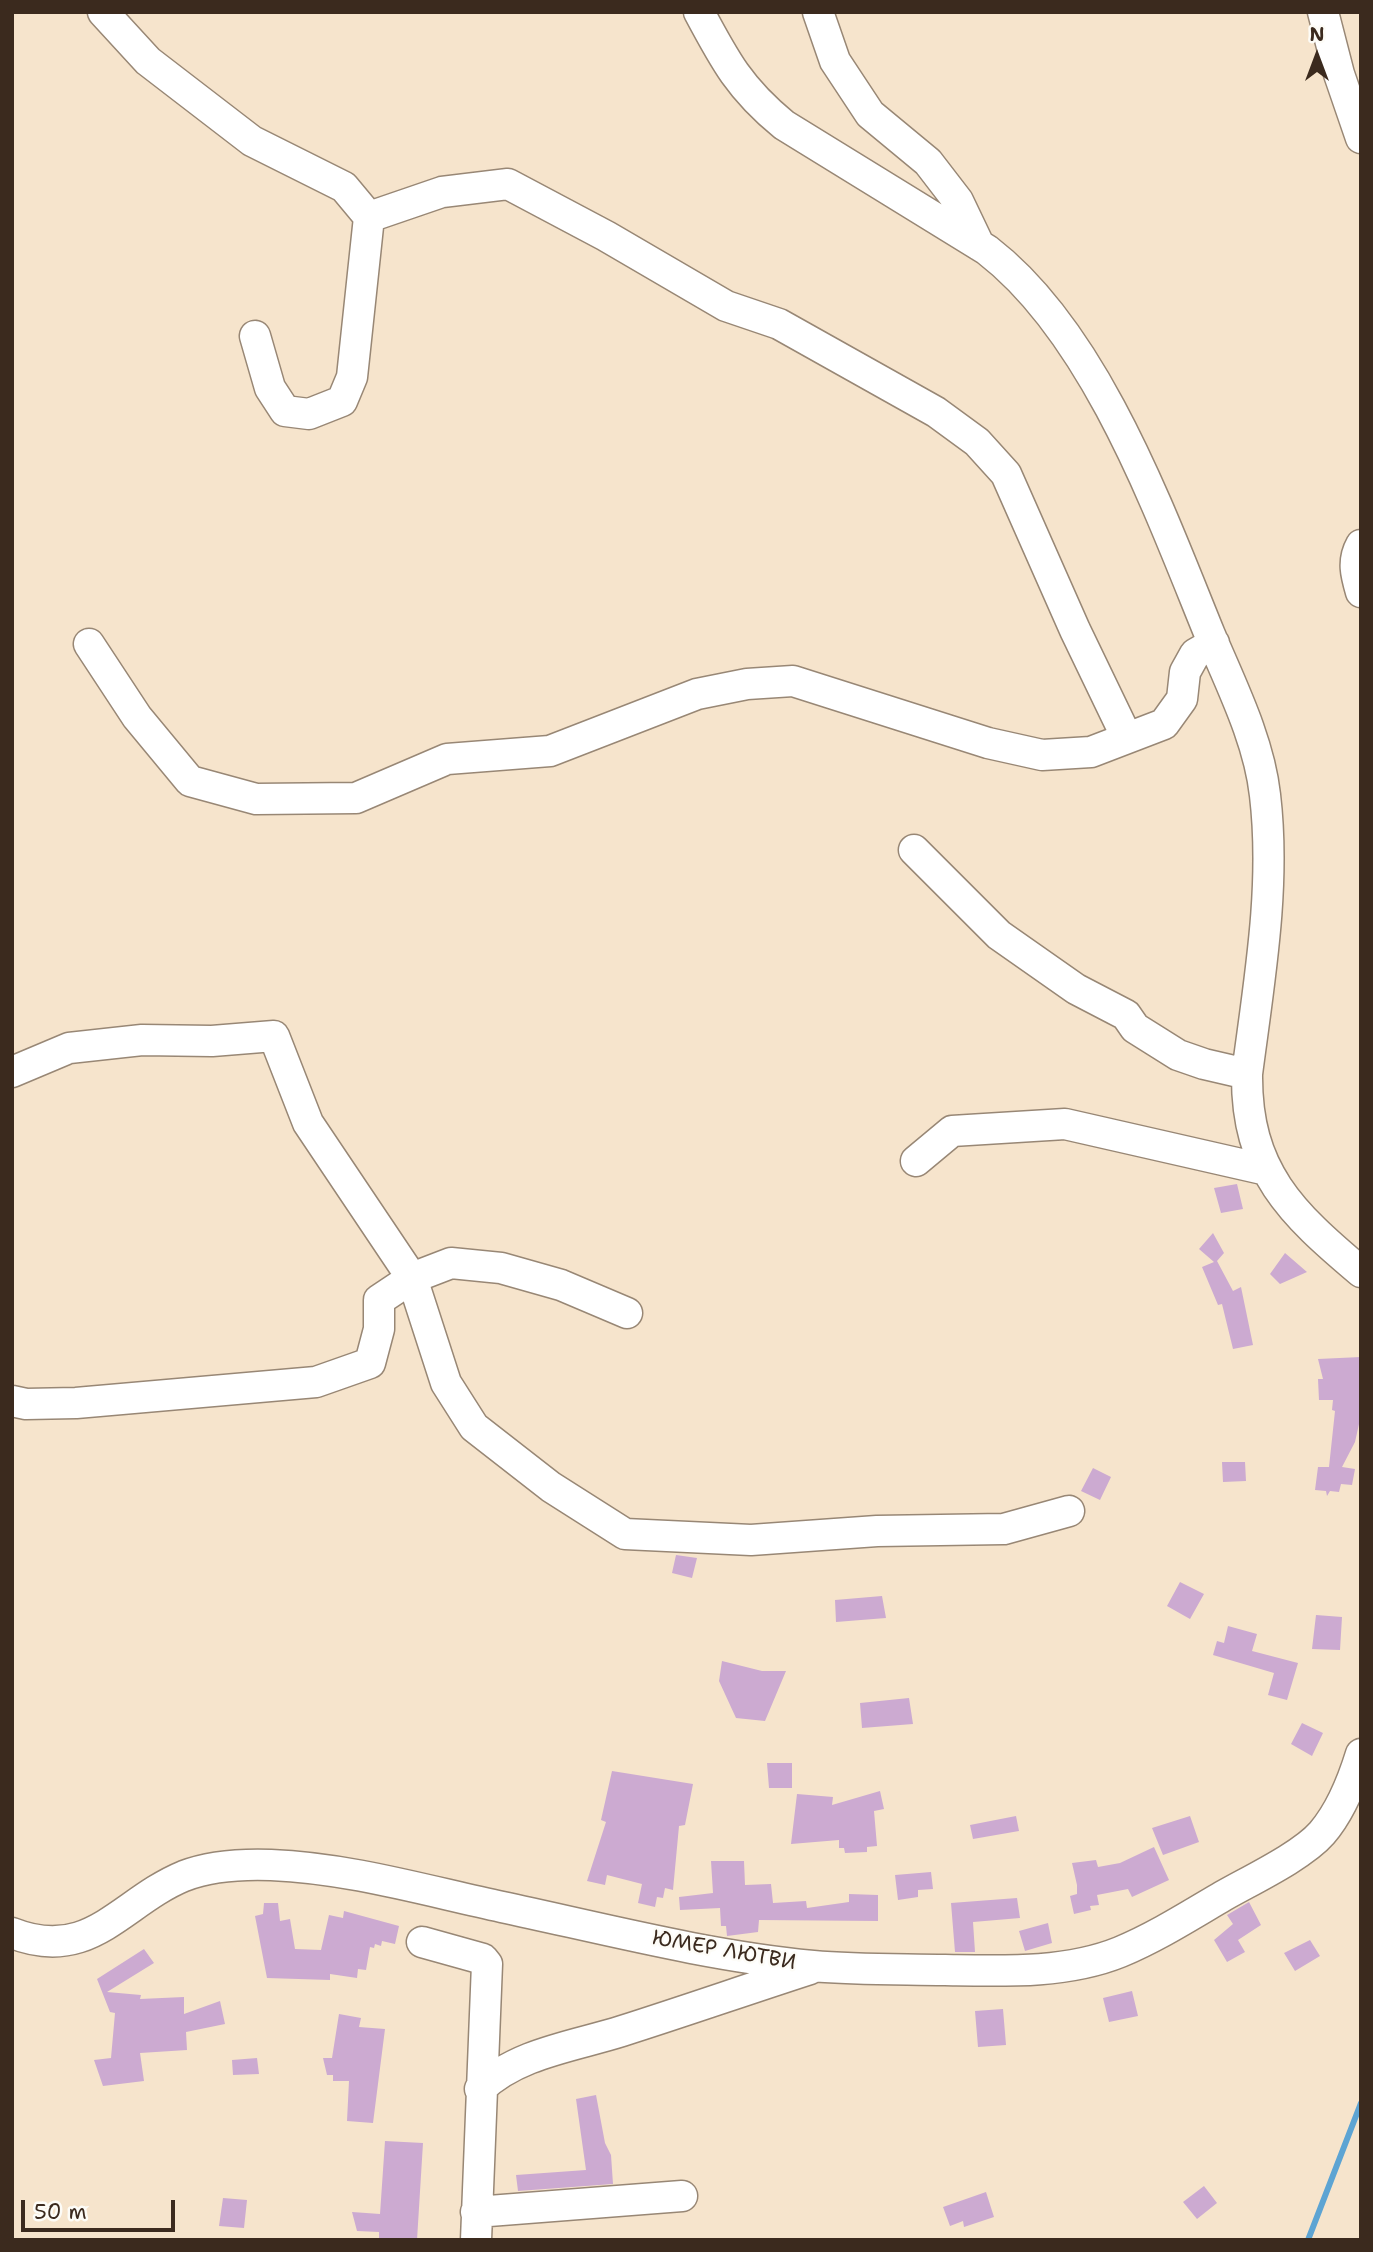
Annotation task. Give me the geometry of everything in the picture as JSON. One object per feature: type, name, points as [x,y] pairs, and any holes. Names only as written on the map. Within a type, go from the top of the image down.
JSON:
[{"type":"street","points":[[103,12],[158,69],[252,141],[344,187],[369,217],[352,377],[342,401],[309,414],[285,411],[271,388],[255,336]]},
{"type":"street","points":[[699,12],[730,71],[755,102],[784,125],[1008,267],[1058,323],[1103,396],[1146,482],[1214,643],[1265,791],[1268,884],[1247,1074],[1247,1105],[1267,1170],[1286,1203],[1361,1272]]},
{"type":"street","points":[[818,12],[835,61],[870,114],[928,162],[958,201],[978,246]]},
{"type":"street","points":[[1323,12],[1339,74],[1361,138]]},
{"type":"street","points":[[369,217],[442,192],[508,184],[606,236],[726,306],[779,324],[936,412],[977,442],[1006,474],[1075,630],[1127,738]]},
{"type":"street","points":[[1361,545],[1356,554],[1355,572],[1361,592]]},
{"type":"street","points":[[89,645],[137,717],[190,781],[256,799],[356,798],[447,759],[550,751],[697,694],[758,683],[793,681],[988,743],[1042,755],[1091,752],[1164,724],[1182,699],[1185,672],[1195,654],[1214,643]]},
{"type":"street","points":[[914,850],[999,935],[1076,989],[1126,1015],[1135,1028],[1178,1055],[1247,1074]]},
{"type":"street","points":[[12,1072],[69,1048],[142,1040],[212,1041],[274,1036],[308,1123],[412,1278],[446,1383],[474,1427],[551,1487],[625,1534],[751,1540],[877,1531],[1004,1529],[1069,1511]]},
{"type":"street","points":[[916,1161],[952,1131],[1065,1124],[1267,1170]]},
{"type":"street","points":[[12,1401],[26,1404],[76,1403],[316,1382],[370,1363],[379,1329],[379,1300],[412,1278],[451,1263],[501,1268],[561,1285],[627,1313]]},
{"type":"street","name":"ЮМЕР ЛЮТВИ","points":[[20,1937],[60,1942],[81,1938],[104,1928],[159,1888],[187,1875],[225,1867],[271,1865],[339,1873],[683,1945],[817,1966],[995,1971],[1068,1965],[1117,1953],[1265,1872],[1321,1833],[1353,1779],[1361,1754]]},
{"type":"street","points":[[422,1942],[483,1959],[487,1964],[476,2226],[682,2196]]},
{"type":"street","points":[[480,2089],[498,2075],[535,2056],[619,2032],[817,1966]]},
{"type":"building","points":[[1237,1184],[1243,1209],[1221,1213],[1214,1188]]},
{"type":"building","points":[[1213,1233],[1224,1253],[1217,1261],[1233,1291],[1241,1287],[1253,1345],[1233,1349],[1222,1304],[1218,1305],[1202,1267],[1214,1262],[1199,1249]]},
{"type":"building","points":[[1285,1253],[1307,1272],[1280,1284],[1270,1274]]},
{"type":"building","points":[[1361,1357],[1361,1415],[1355,1442],[1342,1467],[1355,1469],[1352,1485],[1341,1484],[1339,1492],[1330,1491],[1327,1496],[1326,1491],[1315,1490],[1318,1467],[1329,1467],[1335,1411],[1332,1410],[1333,1400],[1319,1400],[1318,1379],[1323,1379],[1318,1359]]},
{"type":"building","points":[[1222,1462],[1245,1462],[1246,1481],[1223,1482]]},
{"type":"building","points":[[1093,1468],[1111,1477],[1100,1500],[1081,1491]]},
{"type":"building","points":[[676,1555],[697,1558],[692,1578],[672,1573]]},
{"type":"building","points":[[1180,1582],[1204,1594],[1190,1619],[1167,1606]]},
{"type":"building","points":[[882,1596],[886,1618],[836,1622],[835,1600]]},
{"type":"building","points":[[1316,1615],[1342,1617],[1340,1650],[1312,1649]]},
{"type":"building","points":[[1228,1626],[1257,1634],[1252,1651],[1298,1663],[1287,1700],[1268,1695],[1274,1673],[1213,1655],[1217,1641],[1224,1643]]},
{"type":"building","points":[[722,1661],[762,1671],[786,1671],[765,1721],[736,1718],[719,1681]]},
{"type":"building","points":[[909,1698],[913,1724],[862,1728],[860,1703]]},
{"type":"building","points":[[1302,1723],[1323,1733],[1312,1756],[1291,1744]]},
{"type":"building","points":[[767,1763],[792,1763],[792,1788],[769,1788]]},
{"type":"building","points":[[612,1771],[693,1784],[685,1825],[679,1826],[673,1890],[665,1888],[663,1898],[657,1897],[655,1907],[638,1903],[642,1884],[607,1875],[605,1885],[587,1881],[606,1822],[601,1820]]},
{"type":"building","points":[[880,1791],[884,1809],[874,1811],[877,1846],[867,1847],[867,1852],[845,1853],[844,1848],[839,1848],[839,1840],[791,1844],[797,1794],[833,1797],[832,1805]]},
{"type":"building","points":[[1016,1816],[1019,1831],[973,1839],[970,1825]]},
{"type":"building","points":[[1190,1816],[1199,1842],[1163,1855],[1152,1828]]},
{"type":"building","points":[[1154,1847],[1169,1880],[1132,1897],[1128,1889],[1097,1895],[1099,1905],[1090,1906],[1091,1910],[1074,1914],[1070,1896],[1077,1894],[1077,1885],[1072,1863],[1096,1860],[1098,1867],[1120,1863]]},
{"type":"building","points":[[711,1861],[744,1861],[745,1885],[771,1884],[773,1903],[806,1901],[807,1908],[849,1902],[849,1894],[878,1895],[878,1921],[759,1920],[758,1932],[727,1936],[726,1926],[721,1926],[720,1908],[680,1910],[679,1897],[713,1893]]},
{"type":"building","points":[[931,1872],[933,1889],[918,1890],[918,1897],[898,1900],[895,1875]]},
{"type":"building","points":[[1017,1898],[1020,1918],[973,1922],[975,1952],[955,1952],[951,1903]]},
{"type":"building","points":[[1249,1902],[1261,1925],[1238,1940],[1245,1952],[1227,1962],[1214,1940],[1233,1924],[1227,1915]]},
{"type":"building","points":[[264,1903],[278,1903],[280,1921],[290,1919],[295,1949],[321,1950],[329,1915],[343,1918],[344,1911],[399,1926],[395,1944],[382,1941],[381,1946],[375,1944],[374,1948],[370,1947],[366,1970],[358,1969],[357,1978],[330,1974],[330,1980],[267,1978],[255,1916],[263,1914]]},
{"type":"building","points":[[1048,1923],[1052,1943],[1025,1951],[1019,1931]]},
{"type":"building","points":[[1310,1940],[1320,1956],[1295,1971],[1284,1953]]},
{"type":"building","points":[[144,1949],[154,1963],[107,1992],[141,1995],[140,1999],[184,1997],[184,2014],[220,2001],[225,2024],[186,2032],[187,2050],[140,2053],[144,2081],[103,2086],[94,2060],[111,2058],[115,2013],[110,2012],[97,1979]]},
{"type":"building","points":[[1132,1991],[1138,2016],[1109,2022],[1103,1998]]},
{"type":"building","points":[[1003,2009],[1006,2045],[978,2047],[975,2011]]},
{"type":"building","points":[[339,2014],[361,2018],[359,2027],[385,2029],[373,2123],[347,2121],[349,2081],[333,2081],[333,2075],[327,2075],[323,2058],[332,2058]]},
{"type":"building","points":[[257,2058],[259,2074],[233,2075],[232,2060]]},
{"type":"building","points":[[596,2095],[605,2143],[611,2155],[613,2184],[518,2191],[516,2175],[586,2170],[576,2099]]},
{"type":"building","points":[[385,2141],[423,2143],[417,2240],[379,2240],[379,2232],[357,2231],[352,2212],[380,2214]]},
{"type":"building","points":[[1204,2186],[1217,2203],[1197,2219],[1183,2202]]},
{"type":"building","points":[[986,2192],[994,2217],[964,2227],[963,2221],[950,2226],[943,2207]]},
{"type":"building","points":[[223,2198],[247,2200],[244,2228],[219,2226]]},
{"type":"waterway","points":[[1308,2240],[1361,2103]]}]
